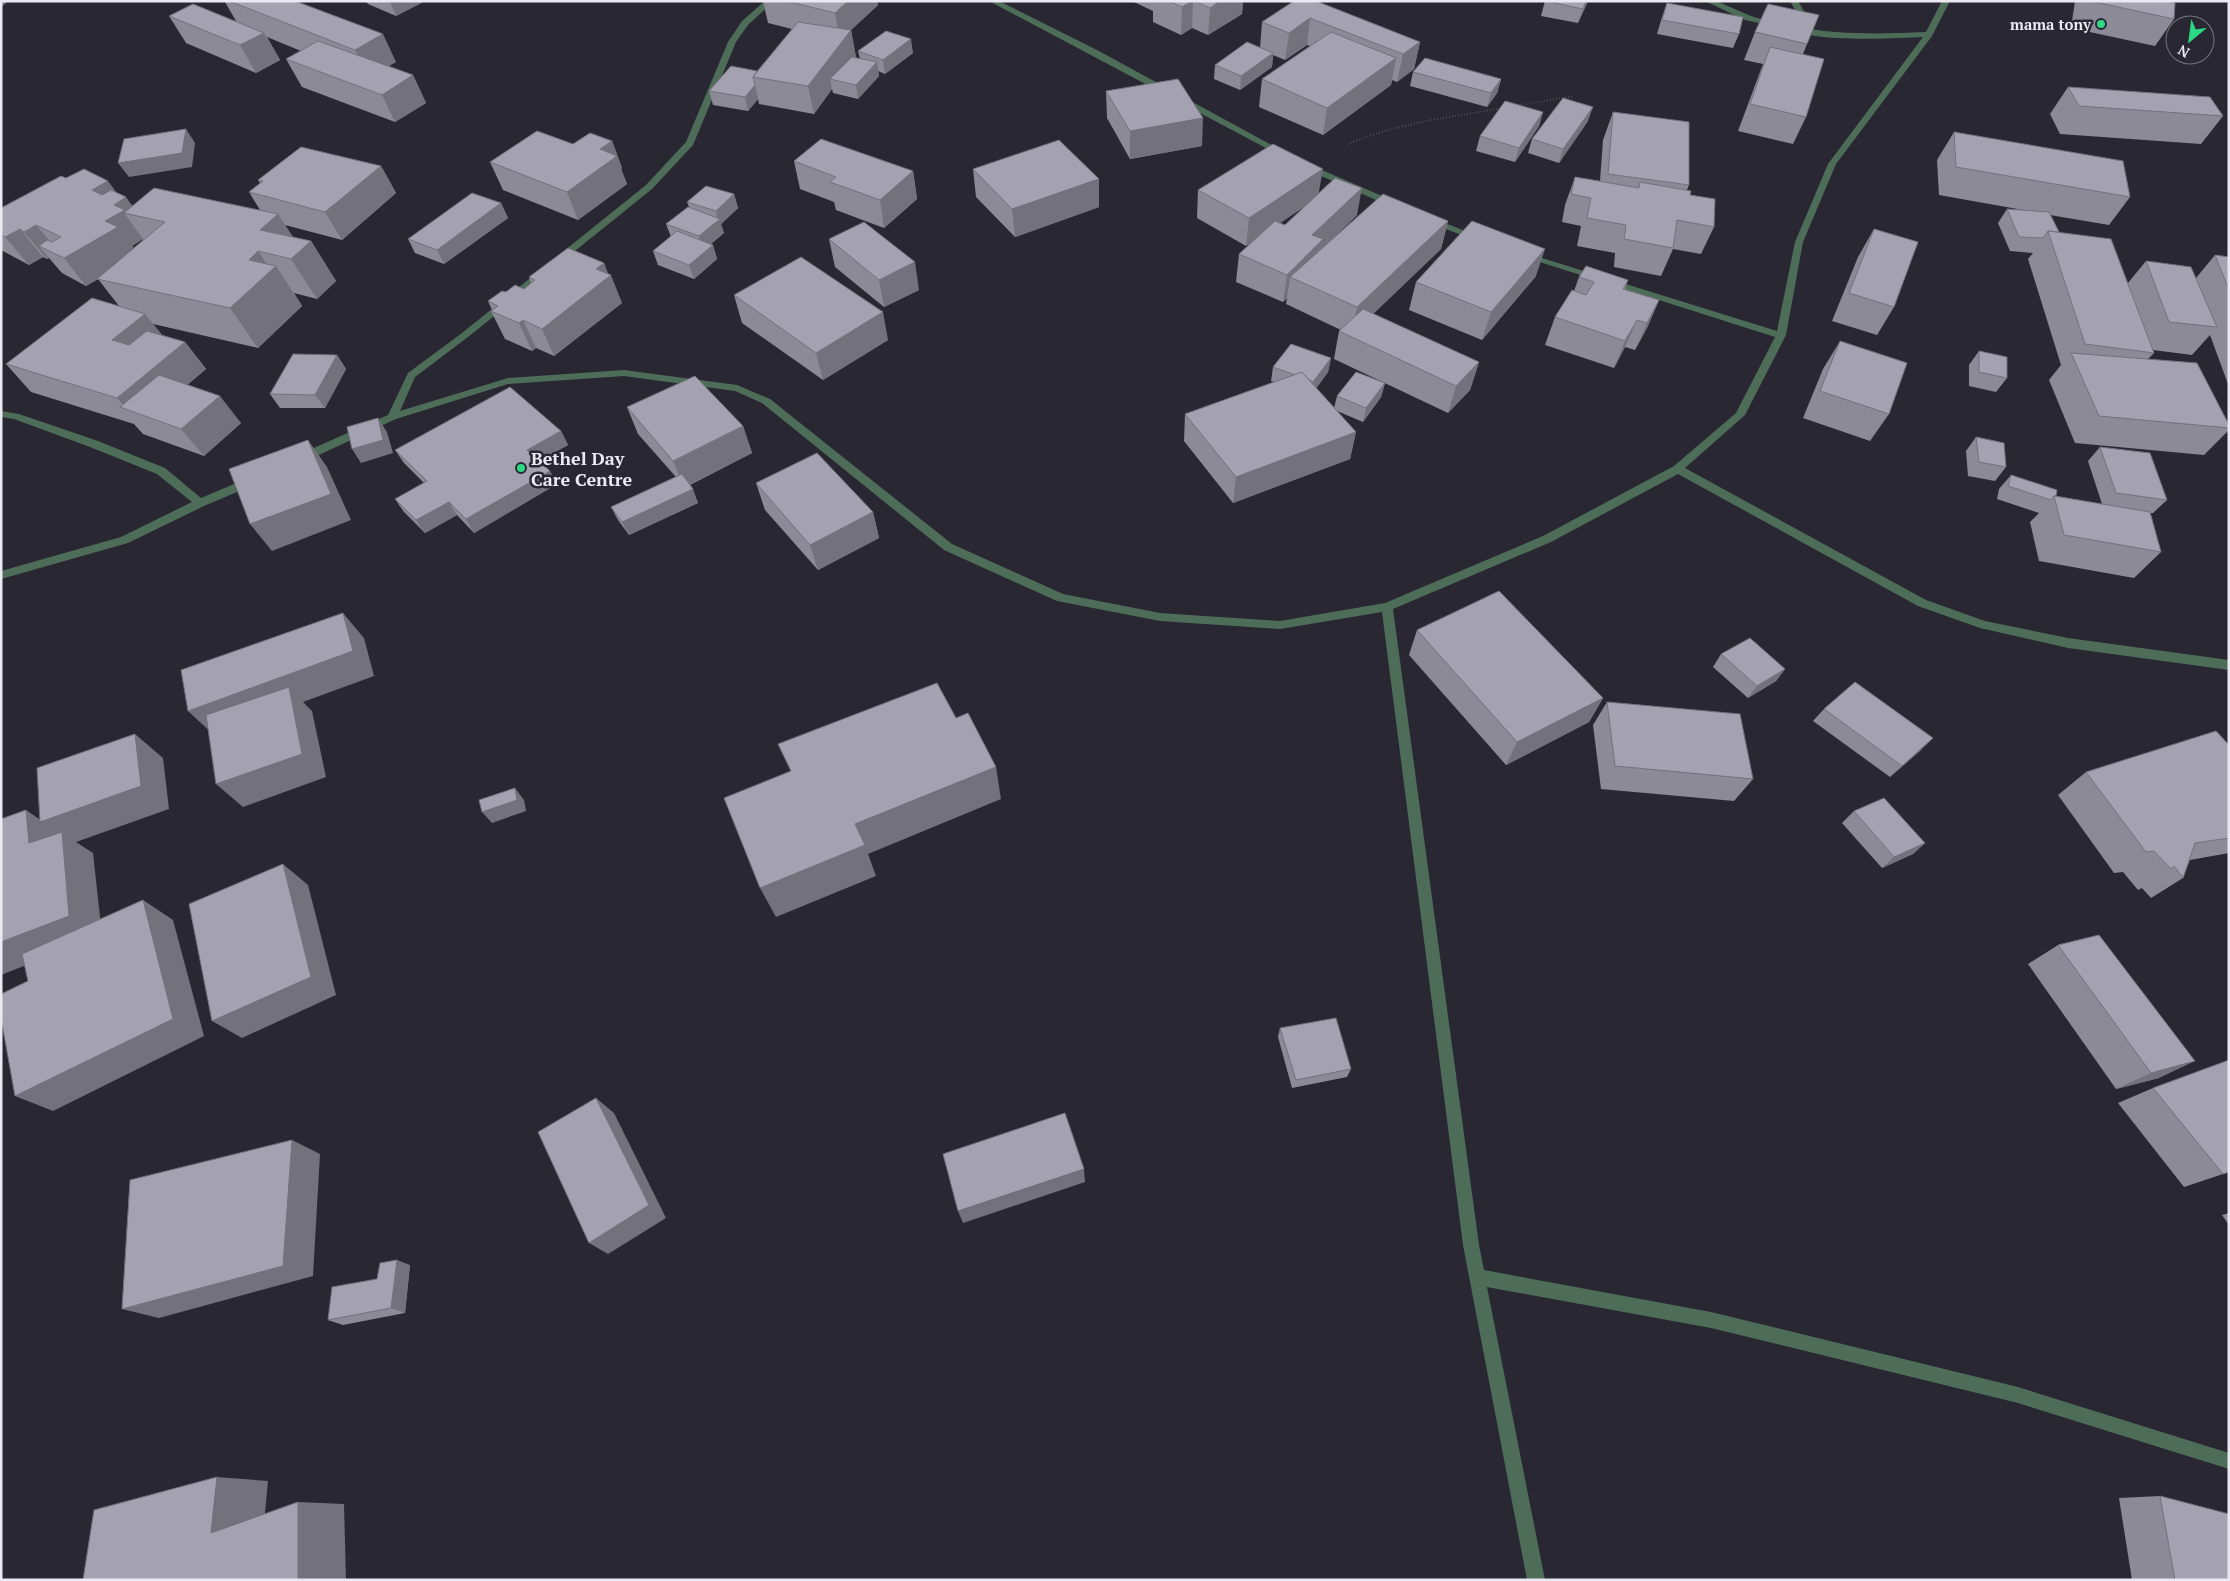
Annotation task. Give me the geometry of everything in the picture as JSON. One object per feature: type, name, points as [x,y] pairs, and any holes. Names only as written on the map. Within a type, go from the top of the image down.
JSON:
[{"type":"street","points":[[392,417],[411,375],[465,335],[649,187],[690,142],[732,42],[745,23],[770,1]]},
{"type":"street","points":[[992,1],[1094,52],[1297,162],[1399,207]]},
{"type":"street","points":[[1709,1],[1748,18],[1812,32],[1865,37],[1928,34]]},
{"type":"street","points":[[1794,1],[1812,32]]},
{"type":"street","points":[[290,464],[392,417],[508,381],[624,373],[738,388],[766,401],[948,547],[1061,598],[1160,617],[1280,625],[1387,607],[1547,539],[1678,469],[1740,415],[1781,335],[1799,242],[1832,164],[1928,34],[1946,1]]},
{"type":"street","points":[[1425,218],[1487,241]]},
{"type":"street","points":[[1514,251],[1549,264],[1781,335]]},
{"type":"street","points":[[1,414],[15,416],[94,444],[161,471],[200,503]]},
{"type":"street","points":[[1678,469],[1922,603],[1975,622],[2068,643],[2229,665]]},
{"type":"street","points":[[1,576],[124,540],[200,503],[264,475]]},
{"type":"street","points":[[1387,607],[1470,1235],[1536,1580]]},
{"type":"street","points":[[1478,1277],[1711,1320],[2009,1393],[2229,1461]]},
{"type":"path","points":[[1297,162],[1380,131],[1434,119],[1574,96]]},
{"type":"building","points":[[229,1],[295,1],[383,34],[355,50]]},
{"type":"building","points":[[786,1],[848,1],[835,13]]},
{"type":"building","points":[[1168,1],[1192,1],[1182,7]]},
{"type":"building","points":[[1195,1],[1220,1],[1210,8]]},
{"type":"building","points":[[1294,1],[1316,1],[1420,42],[1403,54],[1310,18],[1289,33],[1262,22]]},
{"type":"building","points":[[1545,1],[1586,1],[1583,9]]},
{"type":"building","points":[[2090,1],[2168,1],[2175,3],[2174,15],[2165,15],[2165,17]]},
{"type":"building","points":[[1667,3],[1743,17],[1739,34],[1662,20]]},
{"type":"building","points":[[193,4],[264,33],[240,45],[169,16]]},
{"type":"building","points":[[1768,4],[1819,15],[1807,44],[1755,32]]},
{"type":"building","points":[[798,22],[851,30],[808,86],[753,77]]},
{"type":"building","points":[[886,31],[911,39],[883,60],[858,51]]},
{"type":"building","points":[[1331,32],[1396,58],[1327,108],[1262,79]]},
{"type":"building","points":[[318,41],[413,75],[382,95],[286,59]]},
{"type":"building","points":[[1247,42],[1273,53],[1241,76],[1215,65]]},
{"type":"building","points":[[1770,47],[1824,59],[1806,117],[1750,104]]},
{"type":"building","points":[[852,57],[877,62],[856,85],[830,79]]},
{"type":"building","points":[[1425,58],[1501,79],[1491,93],[1413,72]]},
{"type":"building","points":[[731,66],[757,71],[753,77],[755,85],[745,97],[709,91]]},
{"type":"building","points":[[1178,79],[1203,118],[1130,131],[1106,91]]},
{"type":"building","points":[[2068,87],[2210,97],[2223,116],[2079,106]]},
{"type":"building","points":[[1563,98],[1593,107],[1563,149],[1532,139]]},
{"type":"building","points":[[1505,101],[1543,112],[1519,148],[1480,136]]},
{"type":"building","points":[[1613,112],[1689,122],[1689,185],[1608,174]]},
{"type":"building","points":[[186,129],[182,153],[118,163],[124,139]]},
{"type":"building","points":[[537,131],[573,144],[590,133],[612,141],[600,149],[617,156],[567,192],[490,162]]},
{"type":"building","points":[[1954,132],[2123,161],[2130,197],[1956,167]]},
{"type":"building","points":[[821,139],[913,171],[880,200],[830,182],[836,177],[794,161]]},
{"type":"building","points":[[1059,140],[1099,179],[1012,209],[973,169]]},
{"type":"building","points":[[1273,144],[1323,169],[1249,218],[1198,190]]},
{"type":"building","points":[[301,147],[381,166],[325,212],[249,192],[263,181],[258,180]]},
{"type":"building","points":[[84,169],[108,181],[92,190],[102,195],[111,190],[126,197],[114,205],[125,210],[105,221],[118,227],[64,258],[39,246],[47,240],[52,242],[61,237],[36,225],[24,232],[20,229],[5,237],[1,235],[1,208],[61,176],[66,178]]},
{"type":"building","points":[[1575,177],[1639,188],[1640,182],[1691,191],[1690,195],[1715,199],[1714,227],[1677,220],[1673,248],[1624,239],[1626,225],[1587,218],[1591,198],[1571,194]]},
{"type":"building","points":[[1335,178],[1362,188],[1312,235],[1323,239],[1287,275],[1239,254],[1275,221],[1285,225]]},
{"type":"building","points":[[706,186],[734,194],[716,211],[687,202]]},
{"type":"building","points":[[154,188],[278,214],[260,230],[311,241],[291,259],[258,251],[249,260],[276,266],[230,308],[97,279],[165,222],[124,213]]},
{"type":"building","points":[[472,193],[501,203],[437,250],[408,239]]},
{"type":"building","points":[[1383,194],[1448,221],[1357,307],[1290,277]]},
{"type":"building","points":[[688,207],[720,219],[699,236],[666,224]]},
{"type":"building","points":[[2007,209],[2049,212],[2059,232],[2048,231],[2043,238],[2019,237]]},
{"type":"building","points":[[1472,221],[1545,249],[1491,312],[1416,282]]},
{"type":"building","points":[[864,222],[915,262],[879,280],[829,239]]},
{"type":"building","points":[[1874,229],[1918,242],[1894,307],[1849,293]]},
{"type":"building","points":[[677,231],[713,245],[689,265],[653,251]]},
{"type":"building","points":[[2048,231],[2111,239],[2154,353],[2085,344]]},
{"type":"building","points":[[568,248],[604,263],[596,269],[611,275],[542,329],[523,320],[519,323],[491,311],[498,306],[488,301],[515,285],[524,289],[535,280],[529,277]]},
{"type":"building","points":[[2215,255],[2229,257],[2229,290]]},
{"type":"building","points":[[801,257],[883,312],[816,353],[734,295]]},
{"type":"building","points":[[2146,261],[2191,267],[2217,327],[2169,322]]},
{"type":"building","points":[[1586,266],[1628,280],[1623,289],[1659,300],[1647,323],[1637,320],[1625,341],[1555,317],[1572,290],[1586,295],[1594,282],[1579,277]]},
{"type":"building","points":[[92,298],[145,314],[112,340],[129,345],[147,331],[185,342],[117,398],[6,364]]},
{"type":"building","points":[[1363,309],[1479,362],[1456,386],[1339,331]]},
{"type":"building","points":[[1840,341],[1907,363],[1889,414],[1820,391]]},
{"type":"building","points":[[1291,344],[1331,358],[1313,382],[1302,372],[1295,375],[1273,367]]},
{"type":"building","points":[[1979,351],[2007,357],[2007,378],[1979,372]]},
{"type":"building","points":[[2071,353],[2197,363],[2229,428],[2099,416]]},
{"type":"building","points":[[293,354],[337,355],[315,395],[270,394]]},
{"type":"building","points":[[1302,372],[1356,432],[1236,477],[1185,414]]},
{"type":"building","points":[[1356,372],[1385,383],[1366,408],[1337,396]]},
{"type":"building","points":[[159,375],[220,396],[181,429],[120,407]]},
{"type":"building","points":[[695,376],[743,426],[673,461],[627,407]]},
{"type":"building","name":"Bethel Day Care Centre","points":[[510,387],[561,431],[527,450],[550,471],[466,519],[449,502],[416,520],[395,499],[427,481],[395,450]]},
{"type":"building","points":[[378,418],[383,440],[352,449],[347,427]]},
{"type":"building","points":[[1976,437],[2004,443],[2006,467],[1979,462]]},
{"type":"building","points":[[308,440],[331,494],[250,524],[229,469]]},
{"type":"building","points":[[2100,447],[2150,453],[2167,500],[2116,493]]},
{"type":"building","points":[[817,453],[873,512],[810,545],[756,483]]},
{"type":"building","points":[[682,474],[693,489],[622,522],[611,507]]},
{"type":"building","points":[[2011,475],[2057,490],[2056,496],[2051,500],[2008,486]]},
{"type":"building","points":[[2054,496],[2150,512],[2161,552],[2064,535]]},
{"type":"building","points":[[1499,591],[1603,698],[1517,742],[1417,630]]},
{"type":"building","points":[[343,613],[353,651],[188,711],[181,670]]},
{"type":"building","points":[[1750,638],[1785,669],[1757,686],[1721,654]]},
{"type":"building","points":[[1855,682],[1933,738],[1902,766],[1824,709]]},
{"type":"building","points":[[937,683],[956,718],[968,713],[996,767],[855,824],[865,845],[760,888],[724,798],[791,771],[778,744]]},
{"type":"building","points":[[289,687],[302,754],[216,784],[206,715]]},
{"type":"building","points":[[1607,702],[1740,714],[1753,779],[1615,766]]},
{"type":"building","points":[[2216,731],[2229,745],[2229,838],[2195,843],[2183,878],[2174,866],[2171,869],[2154,851],[2146,852],[2086,772]]},
{"type":"building","points":[[135,734],[141,786],[40,822],[37,768]]},
{"type":"building","points":[[515,788],[517,800],[482,812],[479,800]]},
{"type":"building","points":[[1884,798],[1925,843],[1894,857],[1854,811]]},
{"type":"building","points":[[26,810],[29,843],[62,832],[69,916],[1,942],[1,819]]},
{"type":"building","points":[[283,864],[311,977],[212,1021],[189,904]]},
{"type":"building","points":[[143,900],[173,1019],[15,1096],[1,1018],[1,994],[28,981],[22,954]]},
{"type":"building","points":[[2099,935],[2195,1061],[2151,1073],[2058,945]]},
{"type":"building","points":[[1336,1018],[1351,1069],[1296,1080],[1280,1028]]},
{"type":"building","points":[[2229,1060],[2229,1172],[2223,1174],[2153,1088]]},
{"type":"building","points":[[596,1098],[649,1205],[589,1243],[538,1132]]},
{"type":"building","points":[[1065,1113],[1084,1169],[958,1211],[943,1154]]},
{"type":"building","points":[[292,1140],[283,1266],[122,1309],[130,1180]]},
{"type":"building","points":[[397,1260],[391,1308],[328,1320],[332,1287],[377,1279],[380,1263]]},
{"type":"building","points":[[217,1477],[211,1533],[298,1502],[298,1580],[83,1580],[94,1510]]},
{"type":"building","points":[[2160,1496],[2229,1514],[2229,1580],[2175,1580]]},
{"type":"place","name":"mama tony","points":[[2101,24]]},
{"type":"place","name":"Bethel Day Care Centre","points":[[521,468]]}]
